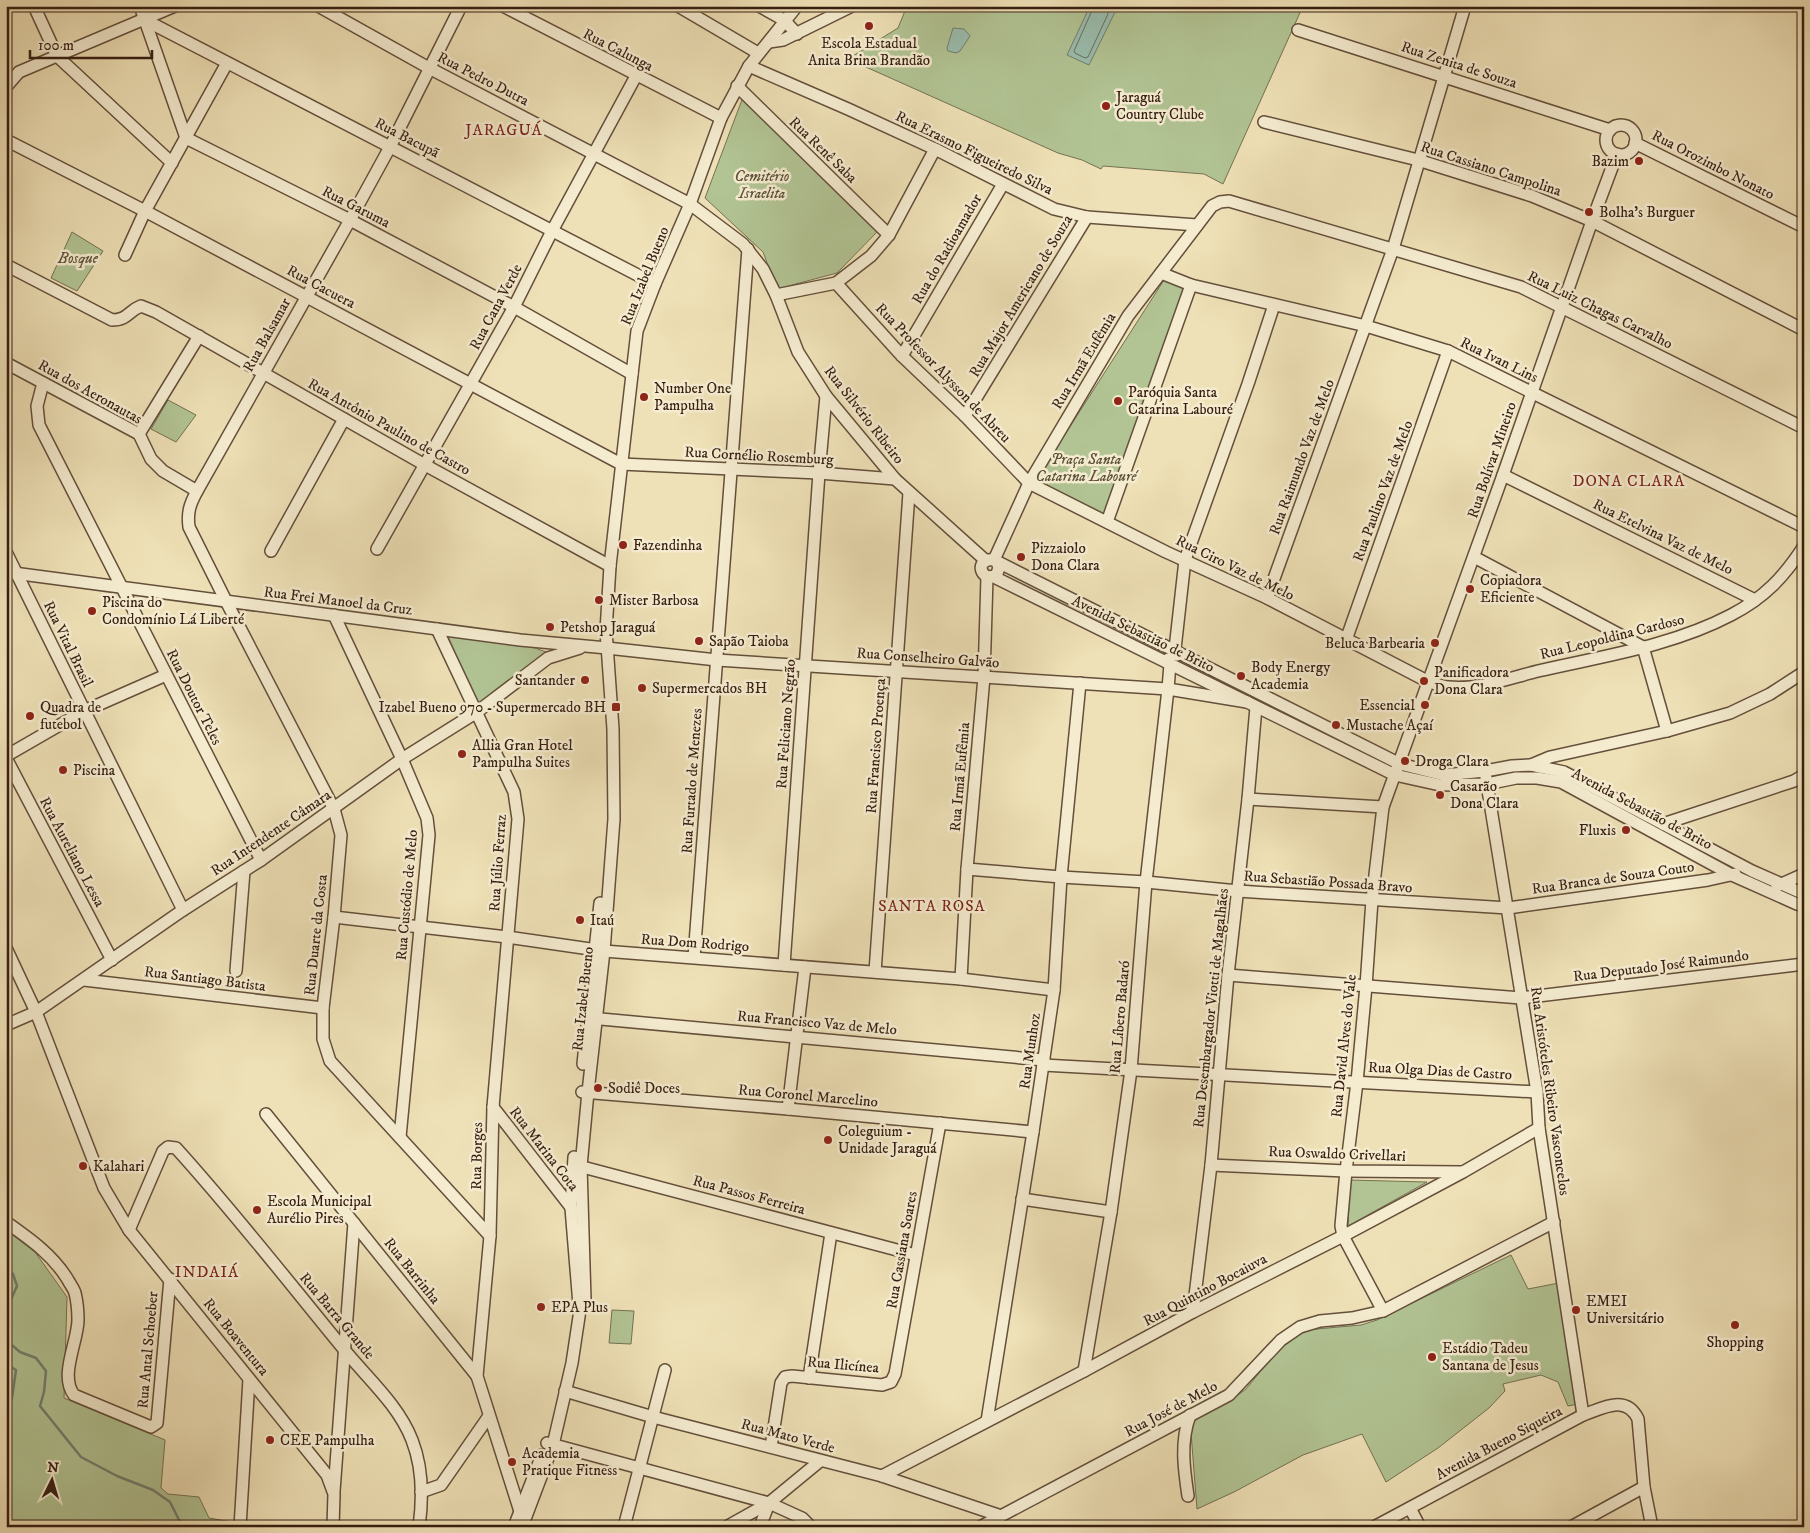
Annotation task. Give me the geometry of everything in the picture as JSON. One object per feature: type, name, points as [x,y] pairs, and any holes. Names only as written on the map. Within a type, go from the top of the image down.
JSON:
[{"type":"street","points":[[34,6],[57,56],[172,163]]},
{"type":"street","points":[[140,6],[186,138]]},
{"type":"street","points":[[6,87],[20,72],[175,6]]},
{"type":"street","name":"Rua Pedro Dutra","points":[[318,6],[429,68],[690,204]]},
{"type":"street","name":"Rua Balsamar","points":[[226,602],[189,526],[187,516],[189,507],[390,147],[461,6]]},
{"type":"street","name":"Rua Calunga","points":[[502,6],[721,118]]},
{"type":"street","points":[[678,6],[758,53]]},
{"type":"street","points":[[758,6],[784,20],[797,34]]},
{"type":"street","name":"Rua Izabel Bueno","points":[[519,1510],[556,1430],[572,1363],[580,1310],[585,1300],[585,1254],[578,1165],[584,1092],[614,819],[612,729],[603,648],[606,631],[610,566],[637,331],[690,204],[721,118],[736,86],[758,53],[797,6]]},
{"type":"street","points":[[769,42],[783,40],[797,34],[852,6]]},
{"type":"street","name":"Rua Raimundo Vaz de Melo","points":[[1267,598],[1393,249],[1465,6]]},
{"type":"street","name":"Rua Bacupã","points":[[145,20],[655,284]]},
{"type":"street","name":"Rua Zenita de Souza","points":[[1298,30],[1610,130]]},
{"type":"street","points":[[125,255],[145,211],[227,63]]},
{"type":"street","name":"Rua Erasmo Figueiredo Silva","points":[[749,66],[935,149],[1054,209],[1087,217],[1197,225]]},
{"type":"street","name":"Rua Cana Verde","points":[[377,549],[514,307],[552,231],[636,76]]},
{"type":"street","name":"Rua Renê Saba","points":[[736,86],[889,235]]},
{"type":"street","name":"Rua Cassiano Campolina","points":[[1264,122],[1418,160],[1532,196],[1592,221],[1804,330]]},
{"type":"street","points":[[1614,126],[1625,126],[1634,133],[1635,143],[1627,153],[1617,154],[1612,152],[1606,144],[1607,134],[1614,126]]},
{"type":"street","name":"Rua Garuma","points":[[186,138],[350,220],[514,307],[632,374]]},
{"type":"street","name":"Rua Cacuera","points":[[6,140],[145,211],[621,464]]},
{"type":"street","name":"Rua Orozimbo Nonato","points":[[1635,143],[1804,227]]},
{"type":"street","points":[[776,295],[836,283],[871,256],[889,235],[935,149]]},
{"type":"street","name":"Rua Bolívar Mineiro","points":[[1395,775],[1617,154]]},
{"type":"street","name":"Rua do Radioamador","points":[[902,356],[1002,184]]},
{"type":"street","name":"Rua Luiz Chagas Carvalho","points":[[1229,201],[1521,287],[1804,428]]},
{"type":"street","name":"Rua Irmã Eufêmia","points":[[961,979],[967,869],[984,677],[990,577],[999,571],[992,561],[1029,482],[1128,316],[1212,206],[1220,202],[1229,201]]},
{"type":"street","name":"Rua Silvério Ribeiro","points":[[690,204],[744,244],[763,269],[776,295],[798,352],[826,396],[884,472],[895,479],[909,493],[992,561]]},
{"type":"street","name":"Rua Major Americano de Souza","points":[[965,416],[1087,217]]},
{"type":"street","name":"Rua Furtado de Menezes","points":[[694,957],[748,249]]},
{"type":"street","name":"Rua Antônio Paulino de Castro","points":[[6,265],[112,320],[120,320],[127,317],[136,308],[141,306],[156,312],[425,465],[610,566]]},
{"type":"street","name":"Rua Ivan Lins","points":[[1161,273],[1191,286],[1366,326],[1448,352],[1804,527]]},
{"type":"street","name":"Rua Professor Alysson de Abreu","points":[[836,283],[902,356],[965,416],[1029,482]]},
{"type":"street","points":[[1107,522],[1191,286]]},
{"type":"street","points":[[1175,649],[1185,560],[1248,384],[1274,304]]},
{"type":"street","points":[[139,434],[200,336]]},
{"type":"street","name":"Rua Paulino Vaz de Melo","points":[[1346,640],[1448,352]]},
{"type":"street","name":"Rua dos Aeronautas","points":[[6,363],[139,434],[151,459],[163,471],[197,491]]},
{"type":"street","name":"Rua Doutor Teles","points":[[43,383],[36,406],[39,424],[261,860]]},
{"type":"street","name":"Rua Feliciano Negrão","points":[[784,965],[826,396]]},
{"type":"street","points":[[271,551],[344,419]]},
{"type":"street","name":"Rua Cornélio Rosemburg","points":[[621,464],[819,473],[884,472]]},
{"type":"street","name":"Rua Etelvina Vaz de Melo","points":[[1503,475],[1756,600]]},
{"type":"street","name":"Rua Ciro Vaz de Melo","points":[[1029,482],[1107,522],[1267,598],[1428,681]]},
{"type":"street","name":"Rua Francisco Proença","points":[[875,972],[909,493]]},
{"type":"street","name":"Rua Leopoldina Cardoso","points":[[1428,681],[1448,687],[1473,686],[1643,647],[1701,629],[1732,615],[1756,600],[1775,584],[1791,566],[1804,546]]},
{"type":"street","name":"Rua Vital Brasil","points":[[6,552],[12,573],[184,910]]},
{"type":"street","points":[[1474,557],[1643,647],[1667,731]]},
{"type":"street","points":[[990,577],[981,570],[981,564],[992,561]]},
{"type":"street","name":"Avenida Sebastião de Brito","points":[[992,561],[1175,649],[1400,764],[1444,775],[1531,765],[1564,772],[1752,871],[1804,894]]},
{"type":"street","name":"Rua Frei Manoel da Cruz","points":[[12,573],[520,640],[603,648]]},
{"type":"street","name":"Avenida Sebastião de Brito","points":[[990,577],[1395,775],[1440,786],[1487,784],[1516,778],[1537,778],[1562,782],[1732,875],[1804,906]]},
{"type":"street","name":"Rua Duarte da Costa","points":[[226,602],[334,809],[341,835],[334,917],[323,1008],[323,1039],[330,1061],[490,1236]]},
{"type":"street","name":"Rua Custódio de Melo","points":[[334,615],[402,759],[427,818],[429,835],[400,1137]]},
{"type":"street","name":"Rua Júlio Ferraz","points":[[436,629],[514,792],[518,819],[507,937]]},
{"type":"street","points":[[543,642],[548,645],[548,658]]},
{"type":"street","name":"Rua Intendente Câmara","points":[[6,1025],[36,1012],[84,980],[184,910],[261,860],[402,759],[477,712],[548,658],[584,647]]},
{"type":"street","name":"Rua Conselheiro Galvão","points":[[603,648],[717,660],[1168,689],[1252,705]]},
{"type":"street","name":"Rua Líbero Badaró","points":[[1084,1371],[1111,1212],[1131,1070],[1146,882],[1168,689],[1170,664],[1168,659],[1171,650],[1175,649]]},
{"type":"street","points":[[1531,765],[1550,757],[1667,731],[1730,713],[1770,694],[1804,672]]},
{"type":"street","points":[[6,757],[84,711],[166,675]]},
{"type":"street","name":"Rua Munhoz","points":[[987,1421],[1054,990],[1061,877],[1080,683]]},
{"type":"street","name":"Rua Desembargador Viotti de Magalhães","points":[[1193,1312],[1211,1165],[1228,975],[1248,799],[1252,705]]},
{"type":"street","name":"Rua Aureliano Lessa","points":[[6,757],[112,960]]},
{"type":"street","name":"Rua Aristóteles Ribeiro Vasconcelos","points":[[1485,771],[1537,1092],[1539,1128],[1583,1415]]},
{"type":"street","name":"Rua David Alves do Vale","points":[[1383,1312],[1344,1236],[1341,1226],[1357,1082],[1372,900],[1383,807],[1395,775]]},
{"type":"street","points":[[1663,824],[1804,775]]},
{"type":"street","points":[[1248,799],[1383,807]]},
{"type":"street","name":"Rua Sebastião Possada Bravo","points":[[967,869],[1146,882],[1238,891],[1508,908]]},
{"type":"street","points":[[236,971],[244,871]]},
{"type":"street","name":"Rua Branca de Souza Couto","points":[[1508,908],[1708,880],[1752,871]]},
{"type":"street","points":[[1766,890],[1804,874]]},
{"type":"street","name":"Rua Dom Rodrigo","points":[[334,917],[600,950],[961,979],[1054,990]]},
{"type":"street","name":"Rua Borges","points":[[477,1376],[490,1236],[493,1107],[507,937]]},
{"type":"street","name":"Rua Boaventura","points":[[6,948],[36,1012],[104,1188],[155,1270],[170,1279],[327,1475],[334,1494],[333,1527]]},
{"type":"street","name":"Rua Deputado José Raimundo","points":[[1228,975],[1521,998],[1804,964]]},
{"type":"street","points":[[788,1109],[805,967]]},
{"type":"street","name":"Rua Santiago Batista","points":[[84,980],[323,1008]]},
{"type":"street","name":"Rua Francisco Vaz de Melo","points":[[592,1018],[796,1036],[1043,1062]]},
{"type":"street","name":"Rua Olga Dias de Castro","points":[[1043,1062],[1131,1070],[1537,1092]]},
{"type":"street","name":"Rua Coronel Marcelino","points":[[584,1092],[1033,1132]]},
{"type":"street","name":"Rua Marina Cota","points":[[493,1107],[569,1201]]},
{"type":"street","name":"Rua Barrinha","points":[[266,1114],[477,1376]]},
{"type":"street","name":"Rua Cassiana Soares","points":[[891,1382],[895,1374],[940,1123]]},
{"type":"street","name":"Rua Quintino Bocaiuva","points":[[882,1476],[1193,1312],[1344,1236],[1463,1172],[1539,1128]]},
{"type":"street","name":"Rua Barra Grande","points":[[129,1230],[163,1151],[168,1147],[176,1148],[215,1191],[346,1352],[397,1411],[413,1441],[421,1470],[418,1527]]},
{"type":"street","name":"Rua Izabel Bueno","points":[[578,1165],[569,1201],[580,1310]]},
{"type":"street","name":"Rua Passos Ferreira","points":[[578,1165],[916,1255]]},
{"type":"street","name":"Rua Oswaldo Crivellari","points":[[1211,1165],[1346,1171],[1463,1172]]},
{"type":"street","points":[[1022,1199],[1111,1212]]},
{"type":"street","points":[[569,1201],[578,1217],[581,1248],[585,1254]]},
{"type":"street","name":"Rua Antal Schoeber","points":[[6,1222],[33,1241],[59,1266],[75,1292],[78,1321],[71,1351],[69,1388],[74,1395],[151,1427],[157,1423],[170,1279]]},
{"type":"street","name":"Rua José de Melo","points":[[980,1527],[1229,1395],[1281,1340],[1300,1327],[1320,1321],[1352,1318],[1383,1312],[1554,1222]]},
{"type":"street","points":[[334,1494],[346,1352],[354,1223]]},
{"type":"street","points":[[809,1378],[831,1233]]},
{"type":"street","points":[[624,1527],[665,1370]]},
{"type":"street","points":[[477,1376],[519,1510],[520,1526]]},
{"type":"street","name":"Rua Ilicínea","points":[[771,1447],[782,1383],[785,1377],[792,1376],[882,1385],[891,1382]]},
{"type":"street","points":[[240,1527],[250,1379]]},
{"type":"street","name":"Rua Mato Verde","points":[[565,1391],[654,1417],[882,1476],[1001,1516]]},
{"type":"street","name":"Avenida Bueno Siqueira","points":[[1374,1527],[1583,1415],[1616,1405],[1626,1405],[1634,1410],[1638,1418],[1644,1487]]},
{"type":"street","points":[[1188,1496],[1183,1464],[1184,1430],[1190,1415]]},
{"type":"street","points":[[421,1492],[441,1485],[490,1416]]},
{"type":"street","points":[[550,1444],[769,1503],[802,1518],[811,1527]]},
{"type":"street","name":"Rua Izabel Bueno","points":[[520,1526],[550,1444]]},
{"type":"street","points":[[726,1527],[769,1503],[820,1461]]},
{"type":"street","points":[[1571,1527],[1644,1487],[1652,1527]]},
{"type":"street","points":[[760,1527],[769,1503]]},
{"type":"street","points":[[1410,1508],[1420,1527]]},
{"type":"green space","name":"Jaraguá Country Clube","points":[[907,6],[1303,6],[1223,184],[1204,174],[1103,166],[1101,169],[1082,160],[1058,153],[848,59],[898,28]]},
{"type":"green space","name":"Cemitério Israelita","points":[[743,97],[877,232],[837,273],[777,289],[763,252],[705,198]]},
{"type":"green space","name":"Bosque","points":[[72,232],[103,251],[77,291],[51,278]]},
{"type":"green space","name":"Praça Santa Catarina Labouré","points":[[1164,280],[1186,289],[1105,516],[1035,481]]},
{"type":"green space","points":[[168,400],[196,415],[176,442],[151,429]]},
{"type":"green space","points":[[447,634],[522,644],[546,652],[477,706]]},
{"type":"green space","points":[[1350,1180],[1427,1182],[1348,1226]]},
{"type":"green space","points":[[6,1230],[35,1252],[67,1297],[64,1398],[165,1440],[161,1488],[168,1494],[199,1497],[209,1518],[232,1522],[232,1527],[6,1527]]},
{"type":"green space","points":[[1511,1255],[1528,1289],[1559,1283],[1578,1404],[1568,1406],[1558,1382],[1541,1375],[1503,1384],[1505,1391],[1489,1408],[1438,1448],[1386,1482],[1362,1434],[1303,1455],[1234,1492],[1197,1509],[1190,1420],[1234,1398],[1246,1389],[1277,1351],[1306,1330],[1361,1325],[1377,1320]]},
{"type":"green space","points":[[612,1310],[634,1311],[631,1344],[609,1343]]},
{"type":"water","points":[[1090,6],[1107,6],[1116,10],[1089,65],[1067,55]]},
{"type":"water","points":[[953,28],[964,29],[970,36],[960,51],[956,53],[948,51],[947,48]]},
{"type":"waterway","points":[[6,1268],[13,1274],[17,1286],[6,1311]]},
{"type":"waterway","points":[[6,1340],[20,1352],[36,1358],[46,1371],[44,1392],[40,1406],[81,1457],[117,1476],[153,1490],[170,1502],[179,1520],[188,1527]]},
{"type":"waterway","points":[[6,1364],[16,1370],[12,1398],[6,1406]]},
{"type":"place","name":"Escola Estadual Anita Brina Brandão","points":[[869,26]]},
{"type":"place","name":"Jaraguá Country Clube","points":[[1106,106]]},
{"type":"place","name":"Bazim","points":[[1639,161]]},
{"type":"place","name":"Bolha’s Burguer","points":[[1589,212]]},
{"type":"place","name":"Number One Pampulha","points":[[644,397]]},
{"type":"place","name":"Paróquia Santa Catarina Labouré","points":[[1118,401]]},
{"type":"place","name":"Fazendinha","points":[[623,545]]},
{"type":"place","name":"Pizzaiolo Dona Clara","points":[[1021,557]]},
{"type":"place","name":"Copiadora Eficiente","points":[[1470,589]]},
{"type":"place","name":"Mister Barbosa","points":[[599,600]]},
{"type":"place","name":"Piscina do Condomínio Lá Liberté","points":[[92,611]]},
{"type":"place","name":"Petshop Jaraguá","points":[[550,627]]},
{"type":"place","name":"Sapão Taioba","points":[[699,641]]},
{"type":"place","name":"Beluca Barbearia","points":[[1435,643]]},
{"type":"place","name":"Body Energy Academia","points":[[1241,676]]},
{"type":"place","name":"Santander","points":[[585,680]]},
{"type":"place","name":"Panificadora Dona Clara","points":[[1424,681]]},
{"type":"place","name":"Supermercados BH","points":[[642,688]]},
{"type":"place","name":"Essencial","points":[[1425,705]]},
{"type":"place","name":"Izabel Bueno 970 - Supermercado BH","points":[[616,707]]},
{"type":"place","name":"Quadra de futebol","points":[[30,716]]},
{"type":"place","name":"Mustache Açaí","points":[[1336,725]]},
{"type":"place","name":"Allia Gran Hotel Pampulha Suites","points":[[462,754]]},
{"type":"place","name":"Droga Clara","points":[[1405,761]]},
{"type":"place","name":"Piscina","points":[[63,770]]},
{"type":"place","name":"Casarão Dona Clara","points":[[1440,795]]},
{"type":"place","name":"Fluxis","points":[[1626,830]]},
{"type":"place","name":"Itaú","points":[[580,920]]},
{"type":"place","name":"Sodiê Doces","points":[[598,1088]]},
{"type":"place","name":"Coleguium - Unidade Jaraguá","points":[[828,1140]]},
{"type":"place","name":"Kalahari","points":[[83,1166]]},
{"type":"place","name":"Escola Municipal Aurélio Pires","points":[[257,1210]]},
{"type":"place","name":"EPA Plus","points":[[541,1307]]},
{"type":"place","name":"EMEI Universitário","points":[[1576,1310]]},
{"type":"place","name":"Shopping","points":[[1735,1325]]},
{"type":"place","name":"Estádio Tadeu Santana de Jesus","points":[[1432,1357]]},
{"type":"place","name":"CEE Pampulha","points":[[270,1440]]},
{"type":"place","name":"Academia Pratique Fitness","points":[[512,1462]]},
{"type":"district","name":"JARAGUÁ","points":[[504,130]]},
{"type":"district","name":"DONA CLARA","points":[[1629,481]]},
{"type":"district","name":"SANTA ROSA","points":[[932,906]]},
{"type":"district","name":"INDAIÁ","points":[[207,1272]]}]
